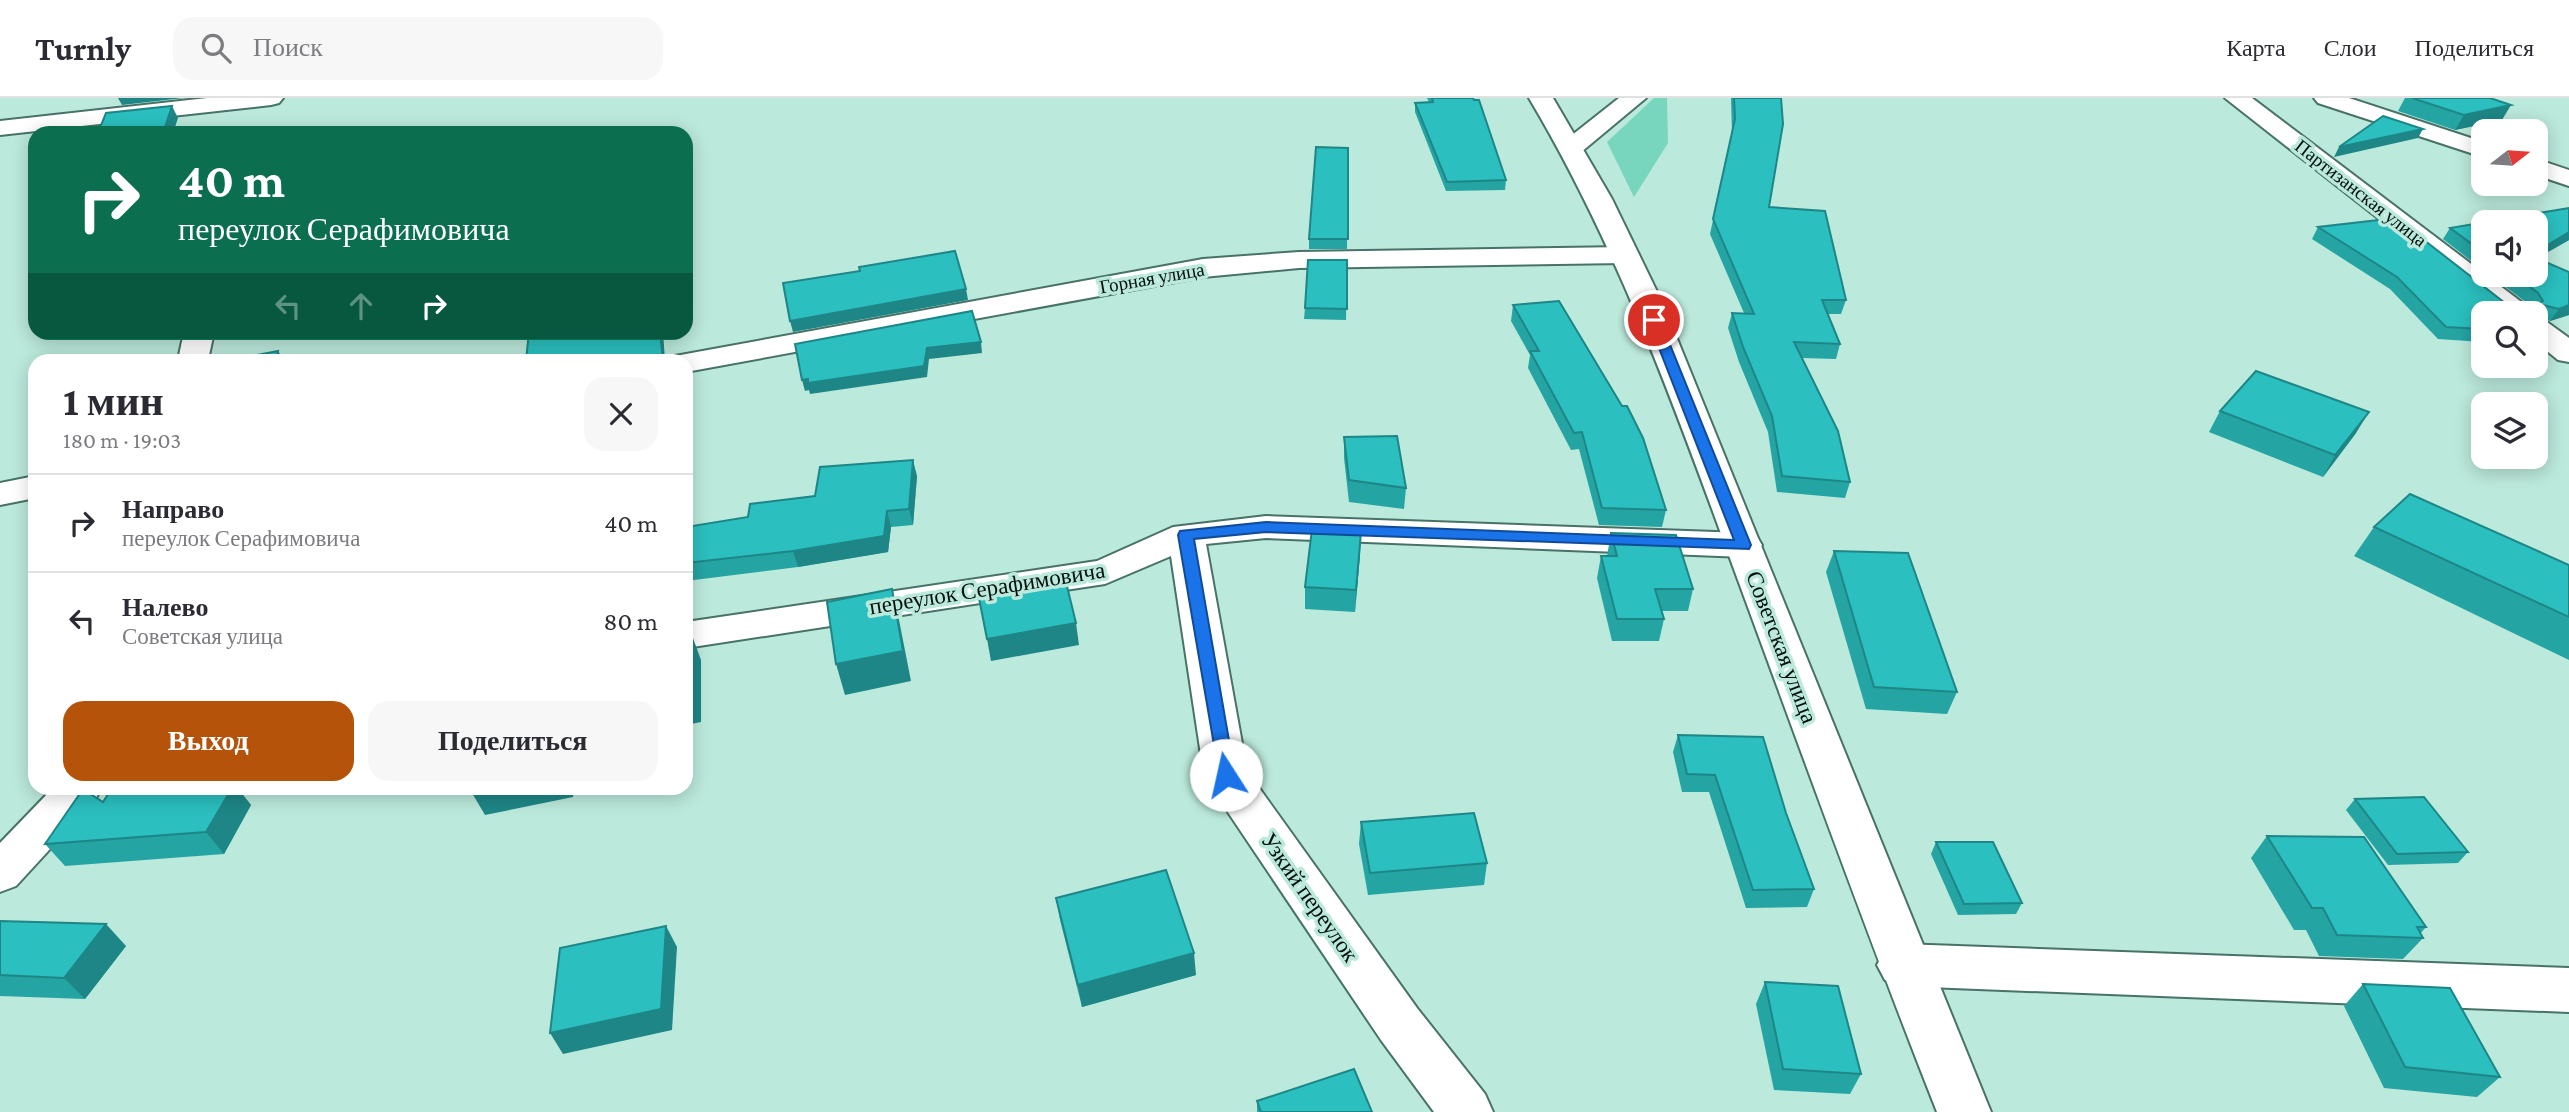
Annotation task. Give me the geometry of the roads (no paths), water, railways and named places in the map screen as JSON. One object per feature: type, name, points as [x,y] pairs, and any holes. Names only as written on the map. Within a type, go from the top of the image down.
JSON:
[{"type":"street","points":[[30,126],[239,112],[271,98]]},
{"type":"street","name":"Советская улица","points":[[1541,98],[1609,218],[1673,363],[1902,965],[1964,1112]]},
{"type":"street","points":[[1571,148],[1634,98]]},
{"type":"street","name":"Партизанская улица","points":[[2237,98],[2501,301]]},
{"type":"street","points":[[2326,98],[2471,146]]},
{"type":"street","points":[[0,128],[28,126]]},
{"type":"street","points":[[2548,171],[2569,178]]},
{"type":"street","name":"Горная улица","points":[[693,362],[1203,268],[1299,260],[1625,255]]},
{"type":"street","points":[[2548,337],[2569,353]]},
{"type":"street","points":[[0,494],[28,488]]},
{"type":"street","name":"переулок Серафимовича","points":[[693,634],[1105,572],[1185,535],[1266,527],[1744,545]]},
{"type":"street","name":"Узкий переулок","points":[[1185,535],[1226,775],[1399,1024],[1466,1112]]},
{"type":"street","points":[[0,873],[72,795]]},
{"type":"street","points":[[1902,965],[2569,990]]}]
